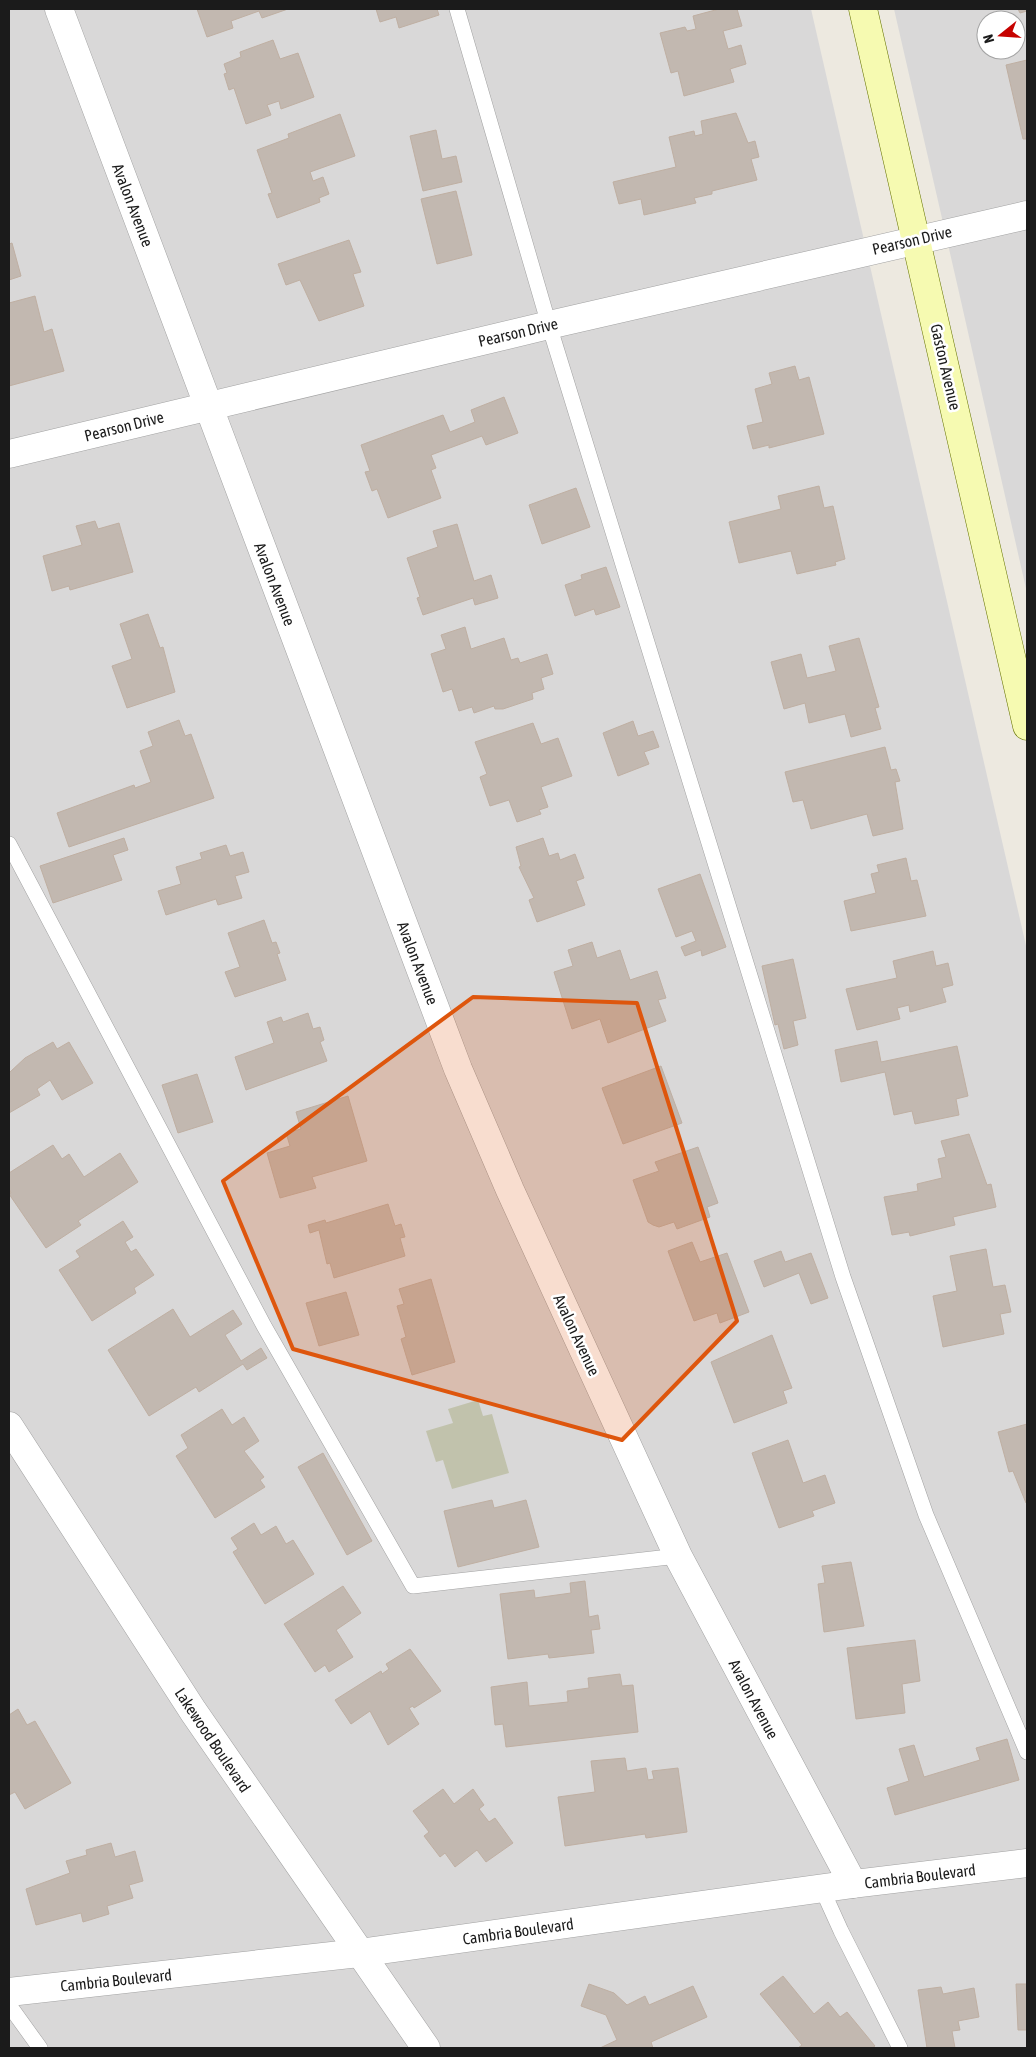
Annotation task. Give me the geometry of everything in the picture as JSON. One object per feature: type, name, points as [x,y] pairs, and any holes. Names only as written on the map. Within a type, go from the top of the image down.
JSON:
[{"type":"street","name":"Avalon Avenue","points":[[59,9],[458,1069],[514,1199],[678,1556],[853,1884]]},
{"type":"street","name":"Gaston Avenue","points":[[863,9],[1027,726]]},
{"type":"street","name":"Pearson Drive","points":[[9,454],[208,405],[1027,215]]},
{"type":"street","name":"Lakewood Boulevard","points":[[9,1426],[192,1711],[426,2048]]},
{"type":"street","name":"Cambria Boulevard","points":[[9,1992],[359,1953],[853,1884],[1027,1863]]},
{"type":"lane","points":[[457,9],[549,325],[843,1277],[926,1515],[1027,1752]]},
{"type":"lane","points":[[9,844],[264,1326],[413,1586],[678,1556]]},
{"type":"lane","points":[[822,1889],[900,2048]]},
{"type":"lane","points":[[9,2005],[40,2048]]},
{"type":"highlighted area","points":[[473,997],[637,1003],[737,1321],[622,1440],[293,1349],[223,1181]]},
{"type":"shaded area","points":[[9,9],[811,9],[1027,950],[1027,2048],[9,2048]]},
{"type":"shaded area","points":[[894,9],[1027,9],[1027,593],[958,288]]},
{"type":"shaded area","points":[[478,1400],[483,1416],[492,1414],[509,1473],[452,1489],[443,1460],[436,1462],[426,1431],[453,1423],[448,1409]]},
{"type":"building","points":[[197,9],[288,9],[262,18],[259,11],[231,21],[233,28],[207,37]]},
{"type":"building","points":[[376,9],[437,9],[439,15],[399,28],[396,17],[380,22]]},
{"type":"building","points":[[719,9],[737,9],[742,26],[723,31],[728,49],[741,45],[746,64],[730,69],[734,82],[684,96],[678,71],[671,73],[660,33],[685,27],[687,31],[696,29],[693,16]]},
{"type":"building","points":[[273,40],[280,59],[298,53],[314,97],[281,109],[279,101],[267,105],[271,115],[246,124],[234,88],[229,90],[224,74],[227,73],[224,64],[241,57],[240,52]]},
{"type":"building","points":[[1027,60],[1027,139],[1023,139],[1006,65]]},
{"type":"building","points":[[736,113],[748,143],[755,141],[759,157],[751,159],[757,180],[712,191],[712,194],[694,198],[696,203],[644,215],[641,199],[619,204],[613,182],[676,167],[669,137],[694,131],[695,136],[703,134],[701,121]]},
{"type":"building","points":[[340,114],[355,156],[310,172],[313,181],[323,177],[329,194],[319,198],[320,202],[277,218],[268,194],[272,193],[257,150],[289,138],[288,134]]},
{"type":"building","points":[[436,130],[442,159],[456,156],[462,182],[423,191],[410,136]]},
{"type":"building","points":[[456,191],[472,255],[437,264],[421,199]]},
{"type":"building","points":[[349,240],[361,272],[353,274],[364,306],[319,321],[300,280],[286,285],[278,264]]},
{"type":"building","points":[[12,243],[21,276],[9,280],[9,244]]},
{"type":"building","points":[[35,296],[44,332],[52,329],[64,371],[9,386],[9,303]]},
{"type":"building","points":[[795,366],[799,380],[809,377],[824,434],[769,448],[769,445],[753,449],[747,426],[763,422],[755,389],[772,384],[769,373]]},
{"type":"building","points":[[504,397],[518,433],[486,445],[482,436],[431,455],[436,468],[431,470],[441,498],[388,518],[377,489],[372,491],[365,472],[370,471],[361,445],[443,415],[450,432],[475,422],[471,410]]},
{"type":"building","points":[[819,486],[824,508],[833,506],[845,559],[835,562],[836,565],[797,574],[791,551],[739,563],[729,522],[781,509],[778,496]]},
{"type":"building","points":[[576,488],[590,527],[542,544],[529,505]]},
{"type":"building","points":[[95,521],[98,529],[119,523],[133,572],[70,590],[69,586],[52,591],[43,556],[82,545],[76,526]]},
{"type":"building","points":[[457,524],[474,581],[491,575],[498,598],[475,605],[473,598],[423,615],[417,598],[420,597],[407,558],[438,547],[433,531]]},
{"type":"building","points":[[606,567],[620,607],[596,615],[594,609],[575,616],[565,585],[582,579],[581,575]]},
{"type":"building","points":[[148,614],[160,648],[163,647],[175,692],[127,708],[112,666],[132,659],[120,624]]},
{"type":"building","points":[[465,627],[471,649],[504,638],[511,660],[518,658],[520,663],[547,654],[553,674],[541,678],[544,689],[532,693],[533,699],[503,709],[495,709],[494,706],[474,713],[472,707],[459,711],[452,689],[443,692],[431,654],[446,649],[441,635]]},
{"type":"building","points":[[859,638],[879,707],[875,708],[881,729],[851,737],[845,714],[809,723],[805,703],[784,709],[771,662],[801,654],[807,678],[836,671],[829,646]]},
{"type":"building","points":[[179,720],[185,736],[191,734],[214,798],[69,847],[57,813],[134,785],[135,788],[151,782],[140,751],[153,746],[148,732]]},
{"type":"building","points":[[633,721],[638,736],[653,731],[659,747],[644,752],[649,764],[618,776],[603,733]]},
{"type":"building","points":[[533,723],[541,744],[558,738],[572,776],[541,787],[548,807],[539,810],[541,814],[517,822],[509,800],[490,806],[480,777],[487,774],[475,742]]},
{"type":"building","points":[[885,747],[891,770],[896,769],[900,781],[895,782],[903,829],[873,836],[867,814],[811,829],[803,800],[793,802],[785,772]]},
{"type":"building","points":[[124,838],[128,850],[113,855],[122,880],[53,903],[40,866]]},
{"type":"building","points":[[543,838],[549,856],[558,853],[560,860],[575,854],[584,878],[576,881],[585,905],[537,922],[529,900],[534,898],[519,867],[521,866],[516,847]]},
{"type":"building","points":[[226,845],[230,856],[243,852],[249,872],[235,876],[242,898],[218,905],[216,899],[166,915],[158,891],[181,884],[176,867],[202,859],[200,853]]},
{"type":"building","points":[[906,858],[911,881],[917,880],[926,916],[851,931],[844,901],[876,893],[871,874],[879,872],[877,865]]},
{"type":"building","points":[[700,874],[726,947],[702,956],[701,950],[685,956],[681,947],[696,941],[692,931],[676,937],[658,889]]},
{"type":"building","points":[[264,920],[272,943],[276,942],[280,953],[277,954],[286,980],[235,997],[225,972],[240,967],[228,933]]},
{"type":"building","points":[[592,942],[597,958],[620,950],[630,980],[657,971],[666,998],[658,1000],[666,1021],[608,1043],[600,1019],[572,1029],[554,972],[573,966],[568,950]]},
{"type":"building","points":[[933,951],[936,966],[948,963],[953,985],[942,988],[946,1002],[910,1012],[909,1005],[897,1008],[900,1019],[857,1030],[846,989],[897,978],[893,961]]},
{"type":"building","points":[[793,959],[806,1018],[793,1021],[798,1045],[784,1049],[778,1024],[775,1025],[762,966]]},
{"type":"building","points":[[308,1013],[313,1029],[320,1027],[324,1040],[320,1042],[327,1061],[246,1090],[235,1057],[274,1043],[267,1022],[281,1017],[283,1022]]},
{"type":"building","points":[[877,1041],[881,1062],[957,1046],[968,1096],[956,1099],[959,1115],[915,1124],[912,1111],[894,1115],[885,1072],[841,1082],[835,1050]]},
{"type":"building","points":[[53,1042],[57,1049],[69,1042],[93,1083],[62,1100],[50,1080],[37,1089],[40,1095],[9,1113],[9,1070],[10,1072],[25,1058]]},
{"type":"building","points":[[661,1066],[682,1123],[623,1144],[602,1088]]},
{"type":"building","points":[[197,1074],[213,1122],[178,1133],[162,1085]]},
{"type":"building","points":[[348,1096],[367,1161],[312,1177],[316,1188],[280,1198],[267,1153],[290,1146],[286,1133],[301,1129],[296,1112]]},
{"type":"building","points":[[969,1134],[987,1185],[991,1184],[996,1207],[953,1217],[955,1225],[910,1236],[909,1232],[892,1235],[884,1197],[918,1191],[917,1184],[942,1178],[938,1159],[946,1157],[941,1141]]},
{"type":"building","points":[[53,1145],[62,1159],[69,1154],[84,1177],[120,1153],[138,1182],[78,1221],[81,1225],[46,1248],[9,1194],[11,1193],[9,1189],[9,1173]]},
{"type":"building","points":[[698,1147],[718,1203],[707,1207],[710,1217],[677,1229],[674,1222],[659,1227],[648,1222],[633,1180],[659,1171],[655,1162]]},
{"type":"building","points":[[388,1204],[395,1226],[401,1224],[405,1237],[400,1238],[405,1256],[334,1278],[330,1263],[327,1264],[319,1230],[310,1233],[308,1225],[325,1220],[326,1223]]},
{"type":"building","points":[[123,1221],[133,1237],[125,1242],[131,1252],[136,1249],[154,1275],[134,1288],[136,1293],[92,1321],[59,1270],[80,1257],[76,1251]]},
{"type":"building","points":[[692,1242],[700,1262],[727,1253],[749,1312],[720,1323],[717,1313],[694,1321],[668,1251]]},
{"type":"building","points":[[986,1249],[993,1287],[1005,1285],[1011,1312],[1000,1314],[1004,1334],[943,1347],[933,1296],[957,1291],[950,1256]]},
{"type":"building","points":[[781,1251],[785,1262],[811,1253],[828,1298],[811,1304],[799,1273],[764,1287],[754,1261]]},
{"type":"building","points":[[431,1279],[455,1362],[412,1375],[401,1339],[406,1337],[397,1306],[404,1304],[399,1289]]},
{"type":"building","points":[[346,1292],[359,1335],[319,1346],[306,1303]]},
{"type":"building","points":[[173,1309],[190,1337],[233,1310],[242,1324],[225,1335],[241,1361],[261,1348],[267,1358],[247,1370],[243,1364],[199,1392],[196,1387],[149,1416],[108,1350]]},
{"type":"building","points":[[772,1335],[792,1388],[783,1391],[787,1403],[734,1423],[711,1362]]},
{"type":"building","points":[[222,1409],[232,1425],[244,1417],[259,1441],[244,1451],[264,1477],[260,1480],[265,1487],[215,1518],[176,1456],[188,1448],[181,1435]]},
{"type":"building","points":[[1027,1424],[1026,1503],[1013,1471],[1009,1472],[998,1432]]},
{"type":"building","points":[[788,1440],[803,1483],[825,1475],[835,1503],[812,1511],[814,1516],[779,1528],[752,1453]]},
{"type":"building","points":[[323,1453],[372,1541],[347,1555],[298,1467]]},
{"type":"building","points":[[492,1500],[494,1508],[526,1500],[539,1547],[458,1567],[444,1511]]},
{"type":"building","points":[[254,1523],[261,1535],[276,1526],[286,1544],[293,1540],[314,1574],[265,1604],[233,1552],[238,1549],[231,1538]]},
{"type":"building","points":[[851,1562],[864,1626],[824,1632],[818,1584],[825,1583],[822,1566]]},
{"type":"building","points":[[585,1581],[589,1617],[598,1615],[600,1629],[591,1630],[594,1653],[549,1658],[548,1654],[508,1659],[500,1594],[534,1590],[535,1598],[571,1593],[570,1583]]},
{"type":"building","points":[[343,1586],[361,1613],[336,1630],[353,1657],[329,1672],[325,1665],[315,1672],[284,1624]]},
{"type":"building","points":[[915,1640],[920,1681],[902,1684],[905,1713],[856,1719],[847,1648]]},
{"type":"building","points":[[410,1649],[441,1691],[414,1708],[413,1706],[409,1708],[419,1724],[388,1745],[370,1711],[351,1724],[335,1700],[381,1671],[382,1674],[389,1669],[386,1664]]},
{"type":"building","points":[[620,1674],[622,1686],[633,1685],[638,1732],[506,1747],[503,1724],[495,1725],[491,1687],[527,1682],[529,1706],[568,1702],[567,1691],[589,1688],[588,1678]]},
{"type":"building","points":[[18,1709],[27,1725],[35,1721],[71,1783],[25,1809],[15,1792],[9,1795],[9,1715]]},
{"type":"building","points":[[1007,1739],[1019,1780],[895,1815],[887,1788],[909,1781],[899,1749],[914,1745],[924,1777],[980,1760],[976,1748]]},
{"type":"building","points":[[625,1758],[627,1771],[646,1768],[648,1780],[654,1779],[652,1771],[678,1768],[687,1832],[646,1838],[645,1834],[565,1846],[558,1797],[595,1792],[591,1761]]},
{"type":"building","points":[[443,1789],[454,1804],[473,1789],[484,1805],[479,1809],[489,1822],[495,1818],[513,1843],[486,1862],[477,1850],[455,1867],[445,1853],[440,1857],[424,1836],[429,1832],[413,1811]]},
{"type":"building","points":[[111,1843],[115,1857],[135,1851],[143,1881],[129,1885],[133,1898],[107,1906],[109,1914],[83,1922],[81,1913],[36,1925],[26,1889],[70,1873],[66,1861],[87,1855],[86,1850]]},
{"type":"building","points":[[783,1976],[814,2014],[828,2002],[840,2017],[847,2012],[875,2046],[872,2048],[798,2048],[802,2045],[760,1994]]},
{"type":"building","points":[[589,1984],[614,1993],[627,2005],[645,1996],[649,2005],[693,1986],[707,2017],[651,2042],[653,2048],[600,2048],[617,2040],[606,2015],[581,2006]]},
{"type":"building","points":[[1016,1984],[1027,1984],[1027,2030],[1018,2030]]},
{"type":"building","points":[[941,1987],[943,1994],[974,1988],[979,2017],[958,2021],[960,2030],[952,2031],[955,2048],[927,2048],[918,1990]]}]
